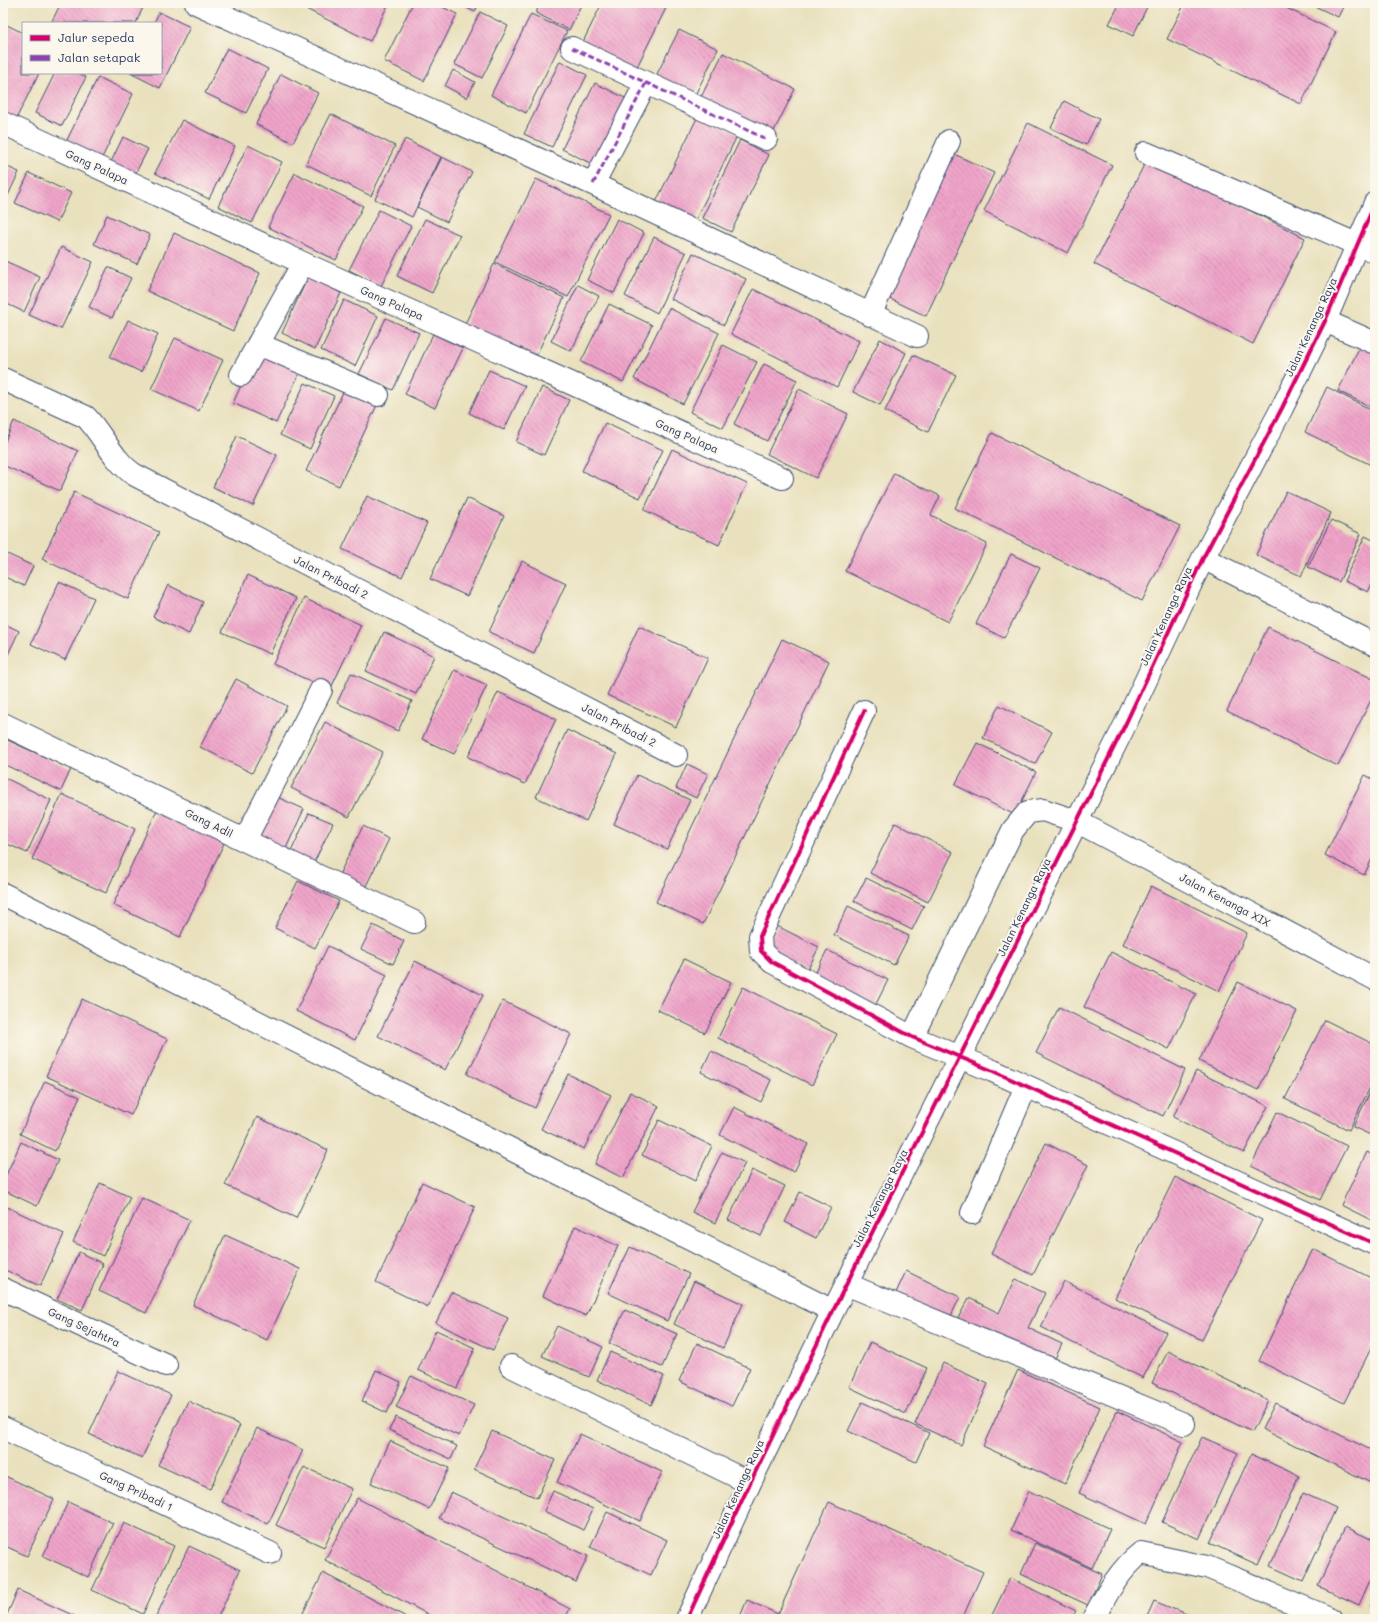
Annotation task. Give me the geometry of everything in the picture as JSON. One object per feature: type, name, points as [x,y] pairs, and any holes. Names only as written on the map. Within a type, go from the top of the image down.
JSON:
[{"type":"street","points":[[196,3],[593,184],[917,336]]},
{"type":"street","points":[[572,48],[766,138]]},
{"type":"street","points":[[593,184],[646,83]]},
{"type":"street","name":"Gang Palapa","points":[[3,123],[303,263],[782,478]]},
{"type":"street","points":[[870,315],[950,141]]},
{"type":"street","points":[[1146,153],[1366,248]]},
{"type":"street","name":"Jalan Kenanga Raya","points":[[687,1619],[750,1483],[846,1284],[1125,725],[1203,558],[1282,408],[1325,321],[1366,248],[1375,204]]},
{"type":"street","points":[[240,374],[303,263]]},
{"type":"street","points":[[1325,321],[1375,343]]},
{"type":"street","points":[[258,344],[378,395]]},
{"type":"street","name":"Jalan Pribadi 2","points":[[3,379],[86,416],[96,427],[125,469],[135,475],[676,755]]},
{"type":"street","points":[[1203,558],[1375,645]]},
{"type":"street","points":[[245,840],[321,690]]},
{"type":"street","points":[[864,711],[760,936],[761,951],[772,962],[912,1037],[1026,1086],[1375,1244]]},
{"type":"street","name":"Gang Adil","points":[[3,724],[414,922]]},
{"type":"street","name":"Jalan Kenanga XIX","points":[[912,1037],[1013,830],[1028,812],[1043,810],[1076,821],[1375,979]]},
{"type":"street","points":[[3,894],[833,1311]]},
{"type":"street","points":[[972,1214],[1026,1086]]},
{"type":"street","points":[[846,1284],[1184,1424]]},
{"type":"street","name":"Gang Sejahtra","points":[[3,1289],[166,1365]]},
{"type":"street","points":[[510,1366],[750,1483]]},
{"type":"street","name":"Gang Pribadi 1","points":[[3,1428],[270,1554]]},
{"type":"street","points":[[1093,1619],[1105,1596],[1129,1562],[1141,1553],[1207,1567],[1332,1619]]},
{"type":"building","points":[[61,3],[145,3],[136,22],[52,21]]},
{"type":"building","points":[[294,3],[389,3],[370,41]]},
{"type":"building","points":[[413,3],[434,3],[457,14],[424,81],[384,61]]},
{"type":"building","points":[[457,3],[479,3],[475,12]]},
{"type":"building","points":[[540,3],[582,3],[569,30],[536,13]]},
{"type":"building","points":[[602,3],[661,3],[667,6],[633,75],[580,48]]},
{"type":"building","points":[[1120,3],[1149,3],[1133,36],[1109,24]]},
{"type":"building","points":[[1185,3],[1276,3],[1336,32],[1301,104],[1167,39]]},
{"type":"building","points":[[1308,3],[1345,3],[1338,17]]},
{"type":"building","points":[[159,12],[190,27],[160,88],[132,74],[162,74],[162,22],[154,22]]},
{"type":"building","points":[[480,12],[508,26],[482,78],[454,64]]},
{"type":"building","points":[[531,14],[567,31],[526,113],[491,95]]},
{"type":"building","points":[[3,23],[22,32],[22,74],[38,74],[16,119],[3,112]]},
{"type":"building","points":[[679,30],[718,49],[692,101],[653,82]]},
{"type":"building","points":[[227,48],[268,69],[246,113],[205,93]]},
{"type":"building","points":[[723,53],[795,89],[772,135],[700,99]]},
{"type":"building","points":[[560,61],[587,75],[552,147],[524,134]]},
{"type":"building","points":[[453,70],[475,82],[467,98],[445,86]]},
{"type":"building","points":[[54,74],[80,74],[86,77],[62,126],[35,113]]},
{"type":"building","points":[[281,74],[318,93],[293,143],[256,124]]},
{"type":"building","points":[[98,77],[133,94],[99,164],[64,146]]},
{"type":"building","points":[[595,83],[629,100],[596,166],[562,149]]},
{"type":"building","points":[[1064,101],[1099,119],[1086,145],[1051,128]]},
{"type":"building","points":[[331,114],[395,146],[371,196],[306,164]]},
{"type":"building","points":[[699,114],[738,134],[693,225],[654,206]]},
{"type":"building","points":[[182,120],[235,146],[209,199],[155,173]]},
{"type":"building","points":[[1028,123],[1112,165],[1068,253],[984,211]]},
{"type":"building","points":[[123,137],[148,149],[132,180],[108,168]]},
{"type":"building","points":[[405,139],[441,157],[412,217],[375,199]]},
{"type":"building","points":[[740,140],[769,155],[731,232],[702,218]]},
{"type":"building","points":[[248,145],[282,162],[252,223],[218,206]]},
{"type":"building","points":[[950,152],[994,173],[926,316],[882,295]]},
{"type":"building","points":[[442,157],[472,172],[447,222],[417,207]]},
{"type":"building","points":[[1147,159],[1305,238],[1253,344],[1094,264]]},
{"type":"building","points":[[3,165],[19,172],[3,206]]},
{"type":"building","points":[[29,173],[71,193],[57,222],[15,203]]},
{"type":"building","points":[[295,173],[363,206],[336,260],[268,227]]},
{"type":"building","points":[[536,179],[609,214],[568,297],[495,262]]},
{"type":"building","points":[[379,210],[411,226],[381,286],[349,270]]},
{"type":"building","points":[[107,215],[150,235],[137,264],[94,244]]},
{"type":"building","points":[[425,219],[460,235],[432,293],[397,276]]},
{"type":"building","points":[[617,219],[644,233],[614,293],[587,280]]},
{"type":"building","points":[[174,233],[260,273],[233,331],[147,291]]},
{"type":"building","points":[[654,237],[686,253],[657,313],[625,296]]},
{"type":"building","points":[[61,247],[93,262],[61,329],[29,315]]},
{"type":"building","points":[[693,253],[746,279],[724,325],[671,299]]},
{"type":"building","points":[[3,260],[40,277],[24,312],[3,302]]},
{"type":"building","points":[[494,264],[564,298],[533,362],[463,328]]},
{"type":"building","points":[[108,267],[131,278],[112,318],[89,307]]},
{"type":"building","points":[[308,277],[341,293],[315,349],[282,333]]},
{"type":"building","points":[[578,285],[599,296],[571,351],[551,341]]},
{"type":"building","points":[[753,289],[859,341],[837,387],[731,334]]},
{"type":"building","points":[[344,300],[378,316],[355,366],[321,350]]},
{"type":"building","points":[[609,304],[652,325],[623,382],[581,362]]},
{"type":"building","points":[[669,308],[719,333],[683,404],[634,379]]},
{"type":"building","points":[[386,318],[419,333],[393,390],[359,374]]},
{"type":"building","points":[[128,320],[158,334],[141,372],[110,357]]},
{"type":"building","points":[[433,334],[463,348],[435,408],[405,394]]},
{"type":"building","points":[[175,338],[223,360],[199,411],[151,389]]},
{"type":"building","points":[[880,339],[906,353],[880,405],[853,392]]},
{"type":"building","points":[[1361,344],[1375,351],[1375,409],[1338,391]]},
{"type":"building","points":[[723,345],[757,362],[723,428],[690,412]]},
{"type":"building","points":[[257,351],[300,372],[276,423],[233,403]]},
{"type":"building","points":[[913,355],[956,375],[928,432],[885,411]]},
{"type":"building","points":[[764,364],[797,380],[767,441],[734,424]]},
{"type":"building","points":[[489,370],[525,386],[504,430],[469,413]]},
{"type":"building","points":[[305,383],[334,396],[310,449],[280,435]]},
{"type":"building","points":[[542,387],[569,400],[544,455],[516,442]]},
{"type":"building","points":[[1327,387],[1375,412],[1375,467],[1305,432]]},
{"type":"building","points":[[799,389],[848,414],[816,478],[767,454]]},
{"type":"building","points":[[344,390],[377,405],[339,486],[306,471]]},
{"type":"building","points":[[14,421],[78,451],[60,491],[3,465],[3,446]]},
{"type":"building","points":[[605,423],[663,450],[640,498],[582,471]]},
{"type":"building","points":[[992,433],[1180,526],[1142,601],[955,508]]},
{"type":"building","points":[[237,436],[277,455],[253,506],[213,487]]},
{"type":"building","points":[[672,449],[747,484],[719,545],[644,510]]},
{"type":"building","points":[[894,473],[940,496],[931,515],[987,544],[948,622],[845,571]]},
{"type":"building","points":[[1286,491],[1331,513],[1301,576],[1256,555]]},
{"type":"building","points":[[74,492],[159,532],[128,599],[42,559]]},
{"type":"building","points":[[367,496],[427,523],[402,577],[342,549]]},
{"type":"building","points":[[467,498],[504,516],[467,596],[430,579]]},
{"type":"building","points":[[1331,520],[1361,534],[1339,582],[1308,567]]},
{"type":"building","points":[[1365,536],[1375,541],[1375,577],[1368,592],[1344,581]]},
{"type":"building","points":[[3,552],[33,566],[24,586],[3,576]]},
{"type":"building","points":[[1011,554],[1040,568],[1004,638],[976,624]]},
{"type":"building","points":[[522,561],[566,583],[534,653],[489,632]]},
{"type":"building","points":[[248,575],[296,598],[270,654],[222,632]]},
{"type":"building","points":[[59,582],[94,598],[65,660],[31,644]]},
{"type":"building","points":[[168,585],[203,602],[189,634],[153,617]]},
{"type":"building","points":[[304,598],[361,625],[330,690],[273,664]]},
{"type":"building","points":[[3,623],[19,631],[3,665]]},
{"type":"building","points":[[639,626],[708,658],[676,727],[607,695]]},
{"type":"building","points":[[1268,627],[1375,680],[1375,692],[1338,766],[1227,711]]},
{"type":"building","points":[[384,632],[434,656],[416,694],[366,671]]},
{"type":"building","points":[[782,639],[829,661],[703,924],[656,902]]},
{"type":"building","points":[[454,670],[487,685],[454,754],[422,739]]},
{"type":"building","points":[[351,673],[412,701],[398,731],[337,703]]},
{"type":"building","points":[[236,679],[287,706],[252,773],[200,747]]},
{"type":"building","points":[[498,692],[556,719],[525,784],[468,757]]},
{"type":"building","points":[[999,705],[1052,732],[1035,764],[983,738]]},
{"type":"building","points":[[325,722],[383,752],[349,817],[291,788]]},
{"type":"building","points":[[567,730],[617,754],[586,821],[536,797]]},
{"type":"building","points":[[3,738],[71,769],[61,791],[3,764]]},
{"type":"building","points":[[977,743],[1036,772],[1015,815],[955,785]]},
{"type":"building","points":[[687,764],[708,774],[696,798],[676,788]]},
{"type":"building","points":[[637,775],[690,800],[667,849],[614,824]]},
{"type":"building","points":[[1365,775],[1375,780],[1375,853],[1364,875],[1325,855]]},
{"type":"building","points":[[3,777],[51,800],[27,853],[3,842]]},
{"type":"building","points":[[62,794],[135,829],[106,893],[32,859]]},
{"type":"building","points":[[277,797],[304,809],[283,855],[256,843]]},
{"type":"building","points":[[157,810],[225,841],[180,937],[113,905]]},
{"type":"building","points":[[309,813],[333,823],[311,869],[288,858]]},
{"type":"building","points":[[895,823],[953,852],[928,902],[870,873]]},
{"type":"building","points":[[363,826],[389,839],[365,888],[339,875]]},
{"type":"building","points":[[866,878],[924,906],[912,930],[854,901]]},
{"type":"building","points":[[298,881],[339,901],[315,948],[275,928]]},
{"type":"building","points":[[1151,886],[1247,933],[1219,991],[1123,944]]},
{"type":"building","points":[[848,906],[909,936],[894,965],[834,935]]},
{"type":"building","points":[[373,925],[404,941],[393,964],[361,949]]},
{"type":"building","points":[[777,926],[819,947],[807,971],[765,950]]},
{"type":"building","points":[[328,946],[387,975],[355,1040],[296,1011]]},
{"type":"building","points":[[827,950],[888,980],[875,1006],[814,976]]},
{"type":"building","points":[[1111,952],[1196,994],[1169,1049],[1084,1007]]},
{"type":"building","points":[[684,959],[731,982],[705,1033],[658,1010]]},
{"type":"building","points":[[415,961],[483,995],[445,1070],[378,1036]]},
{"type":"building","points":[[1238,982],[1297,1011],[1258,1090],[1199,1061]]},
{"type":"building","points":[[743,987],[837,1034],[812,1085],[718,1038]]},
{"type":"building","points":[[82,999],[167,1039],[131,1115],[46,1076]]},
{"type":"building","points":[[503,1001],[571,1034],[535,1108],[467,1074]]},
{"type":"building","points":[[1059,1007],[1185,1070],[1163,1116],[1036,1053]]},
{"type":"building","points":[[1325,1020],[1375,1045],[1375,1077],[1349,1130],[1285,1099]]},
{"type":"building","points":[[711,1051],[771,1080],[761,1102],[701,1072]]},
{"type":"building","points":[[1196,1071],[1268,1106],[1244,1153],[1173,1117]]},
{"type":"building","points":[[568,1074],[611,1095],[584,1149],[541,1129]]},
{"type":"building","points":[[45,1081],[80,1097],[55,1151],[20,1134]]},
{"type":"building","points":[[1372,1088],[1375,1089],[1375,1137],[1353,1127]]},
{"type":"building","points":[[630,1092],[659,1106],[623,1178],[595,1164]]},
{"type":"building","points":[[734,1107],[808,1144],[794,1172],[720,1135]]},
{"type":"building","points":[[1277,1112],[1347,1146],[1320,1200],[1251,1166]]},
{"type":"building","points":[[257,1117],[328,1150],[296,1218],[225,1185]]},
{"type":"building","points":[[659,1120],[712,1146],[695,1181],[642,1155]]},
{"type":"building","points":[[21,1142],[58,1160],[37,1206],[3,1190],[3,1182]]},
{"type":"building","points":[[1046,1143],[1088,1165],[1033,1275],[991,1254]]},
{"type":"building","points":[[722,1152],[745,1163],[715,1223],[692,1212]]},
{"type":"building","points":[[1367,1152],[1375,1156],[1375,1222],[1341,1205]]},
{"type":"building","points":[[752,1170],[785,1186],[761,1236],[728,1220]]},
{"type":"building","points":[[1175,1177],[1262,1220],[1202,1340],[1115,1298]]},
{"type":"building","points":[[422,1182],[475,1207],[428,1307],[376,1282]]},
{"type":"building","points":[[100,1183],[130,1197],[103,1256],[73,1242]]},
{"type":"building","points":[[800,1192],[831,1207],[816,1238],[785,1222]]},
{"type":"building","points":[[142,1198],[190,1220],[146,1313],[99,1291]]},
{"type":"building","points":[[3,1205],[64,1234],[40,1286],[3,1269]]},
{"type":"building","points":[[575,1226],[618,1246],[586,1316],[543,1296]]},
{"type":"building","points":[[225,1235],[300,1269],[267,1340],[193,1305]]},
{"type":"building","points":[[630,1247],[689,1274],[667,1321],[608,1293]]},
{"type":"building","points":[[1313,1249],[1375,1280],[1375,1340],[1344,1403],[1259,1361]]},
{"type":"building","points":[[79,1252],[103,1264],[82,1310],[57,1299]]},
{"type":"building","points":[[906,1271],[960,1297],[948,1322],[895,1295]]},
{"type":"building","points":[[1015,1279],[1045,1293],[1028,1328],[1062,1344],[1051,1367],[957,1320],[969,1298],[999,1313]]},
{"type":"building","points":[[694,1281],[743,1304],[723,1348],[674,1324]]},
{"type":"building","points":[[1064,1281],[1166,1332],[1143,1378],[1041,1327]]},
{"type":"building","points":[[451,1292],[508,1318],[493,1350],[436,1323]]},
{"type":"building","points":[[625,1310],[677,1334],[662,1367],[609,1343]]},
{"type":"building","points":[[557,1326],[603,1347],[589,1377],[542,1356]]},
{"type":"building","points":[[436,1330],[475,1348],[457,1388],[418,1370]]},
{"type":"building","points":[[870,1342],[927,1368],[906,1414],[849,1387]]},
{"type":"building","points":[[697,1343],[750,1368],[732,1406],[679,1381]]},
{"type":"building","points":[[1168,1351],[1268,1400],[1252,1432],[1152,1383]]},
{"type":"building","points":[[610,1352],[664,1376],[651,1405],[597,1380]]},
{"type":"building","points":[[943,1363],[988,1384],[961,1445],[915,1424]]},
{"type":"building","points":[[376,1370],[401,1382],[387,1413],[362,1401]]},
{"type":"building","points":[[1018,1370],[1100,1407],[1065,1484],[983,1446]]},
{"type":"building","points":[[118,1371],[171,1395],[142,1458],[89,1434]]},
{"type":"building","points":[[411,1376],[474,1405],[459,1436],[396,1407]]},
{"type":"building","points":[[188,1401],[240,1425],[210,1489],[158,1465]]},
{"type":"building","points":[[862,1402],[929,1433],[916,1462],[848,1431]]},
{"type":"building","points":[[1275,1403],[1375,1452],[1375,1485],[1262,1429]]},
{"type":"building","points":[[1117,1411],[1183,1442],[1146,1524],[1079,1493]]},
{"type":"building","points":[[396,1417],[457,1446],[451,1459],[389,1430]]},
{"type":"building","points":[[257,1428],[303,1450],[268,1524],[222,1502]]},
{"type":"building","points":[[492,1431],[555,1460],[537,1498],[474,1469]]},
{"type":"building","points":[[580,1434],[662,1472],[640,1521],[557,1482]]},
{"type":"building","points":[[1202,1437],[1238,1453],[1199,1539],[1162,1522]]},
{"type":"building","points":[[390,1441],[449,1468],[429,1509],[371,1483]]},
{"type":"building","points":[[1251,1454],[1299,1476],[1258,1565],[1210,1543]]},
{"type":"building","points":[[304,1467],[352,1489],[324,1547],[276,1525]]},
{"type":"building","points":[[3,1475],[54,1499],[27,1556],[3,1545]]},
{"type":"building","points":[[553,1491],[593,1509],[583,1530],[544,1511]]},
{"type":"building","points":[[1029,1491],[1110,1529],[1092,1568],[1011,1530]]},
{"type":"building","points":[[451,1492],[588,1556],[576,1582],[439,1518]]},
{"type":"building","points":[[1303,1493],[1336,1508],[1303,1581],[1270,1566]]},
{"type":"building","points":[[357,1498],[570,1609],[564,1619],[437,1619],[325,1560]]},
{"type":"building","points":[[68,1502],[113,1523],[88,1577],[43,1556]]},
{"type":"building","points":[[829,1502],[983,1572],[962,1619],[739,1619],[747,1600],[778,1614]]},
{"type":"building","points":[[607,1512],[667,1540],[651,1575],[590,1547]]},
{"type":"building","points":[[124,1523],[174,1546],[143,1614],[92,1590]]},
{"type":"building","points":[[1345,1527],[1375,1541],[1375,1569],[1359,1605],[1318,1586]]},
{"type":"building","points":[[1035,1543],[1102,1574],[1088,1605],[1021,1574]]},
{"type":"building","points":[[189,1546],[240,1570],[217,1619],[155,1619]]},
{"type":"building","points":[[323,1573],[410,1619],[300,1619]]},
{"type":"building","points":[[1010,1578],[1076,1611],[1071,1619],[1000,1619],[992,1615]]},
{"type":"building","points":[[18,1590],[81,1619],[5,1619]]},
{"type":"building","points":[[1375,1595],[1375,1610],[1369,1607]]},
{"type":"building","points":[[1154,1601],[1198,1619],[1146,1619]]},
{"type":"marked path","points":[[572,48],[766,139]]},
{"type":"marked path","points":[[593,184],[646,83]]},
{"type":"cycle path","points":[[687,1619],[750,1483],[833,1311],[1125,725],[1203,558],[1282,408],[1325,321],[1375,203]]},
{"type":"cycle path","points":[[864,711],[760,936],[761,951],[772,962],[912,1037],[993,1071],[1375,1244]]}]
